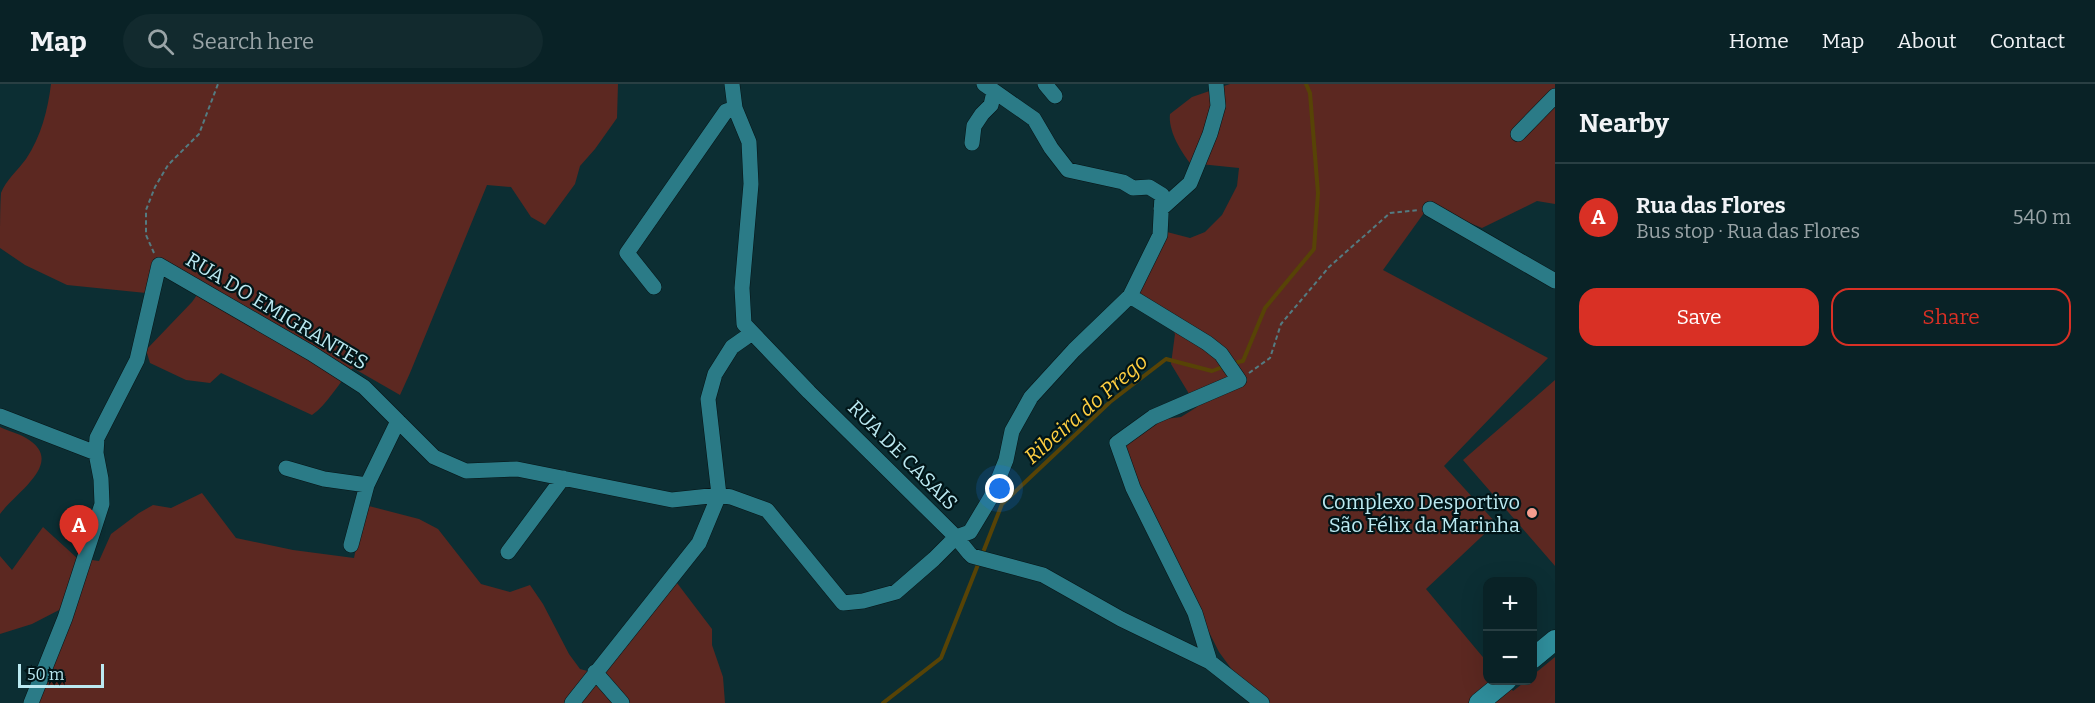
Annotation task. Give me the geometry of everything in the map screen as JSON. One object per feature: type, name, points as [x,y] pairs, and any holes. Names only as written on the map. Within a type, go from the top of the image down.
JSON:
[{"type":"main road","points":[[1537,656],[1555,640]]},
{"type":"main road","points":[[1479,703],[1502,685]]},
{"type":"street","name":"RUA DE CASAIS","points":[[732,84],[735,108],[749,142],[751,184],[742,288],[744,324],[808,392],[956,537],[969,554],[1043,575],[1121,619],[1210,662],[1262,703]]},
{"type":"street","points":[[1045,84],[1055,96]]},
{"type":"street","points":[[1161,209],[1190,183],[1210,134],[1218,106],[1216,84]]},
{"type":"street","points":[[719,495],[731,496],[767,510],[843,603],[863,602],[896,592],[956,537],[970,532],[991,497],[1006,460],[1012,431],[1031,398],[1074,350],[1130,296],[1160,235],[1162,195],[1149,187],[1133,188],[1113,180],[1068,170],[1051,148],[1034,119],[989,88]]},
{"type":"street","points":[[972,143],[974,126],[991,105],[989,88]]},
{"type":"street","points":[[1518,134],[1555,96]]},
{"type":"street","points":[[654,287],[627,253],[726,111],[735,108]]},
{"type":"street","points":[[1430,209],[1555,281]]},
{"type":"street","name":"RUA DO EMIGRANTES","points":[[96,453],[97,438],[137,360],[159,266],[311,353],[364,387],[434,457],[466,471],[517,470],[672,500],[719,495]]},
{"type":"street","points":[[1130,296],[1207,343],[1221,354],[1239,380],[1153,417],[1117,442],[1133,488],[1195,613],[1210,662]]},
{"type":"street","points":[[572,703],[699,543],[719,495],[708,399],[715,374],[732,347],[752,333]]},
{"type":"street","points":[[0,416],[96,453],[101,478],[102,504],[65,618],[32,700]]},
{"type":"street","points":[[351,545],[367,485],[398,421]]},
{"type":"street","points":[[286,468],[324,479],[367,485]]},
{"type":"street","points":[[508,552],[563,478]]},
{"type":"street","points":[[595,672],[622,703]]},
{"type":"path","points":[[159,266],[146,235],[146,210],[155,187],[168,165],[199,134],[218,84]]},
{"type":"path","points":[[1239,380],[1270,358],[1281,324],[1329,267],[1368,230],[1390,213],[1430,209]]},
{"type":"shaded area","points":[[51,84],[618,84],[617,118],[580,166],[575,184],[545,225],[531,217],[511,187],[487,185],[400,395],[353,368],[312,415],[221,373],[210,383],[186,380],[150,363],[146,350],[192,302],[204,285],[167,263],[146,293],[67,285],[25,265],[0,248],[1,193],[36,142],[46,113]]},
{"type":"shaded area","points":[[1230,84],[1555,84],[1555,204],[1537,201],[1482,228],[1429,206],[1383,270],[1548,358],[1444,466],[1496,523],[1426,589],[1483,657],[1483,685],[1508,685],[1513,691],[1521,685],[1537,685],[1537,672],[1555,657],[1555,703],[1266,703],[1241,682],[1219,652],[1114,443],[1150,421],[1181,417],[1197,407],[1171,364],[1175,334],[1169,325],[1138,295],[1167,232],[1190,238],[1205,232],[1222,215],[1237,186],[1239,168],[1190,163],[1182,152],[1171,127],[1170,114],[1192,97]]},
{"type":"shaded area","name":"Complexo Desportivo São Félix da Marinha","points":[[1555,380],[1555,566],[1463,460]]},
{"type":"shaded area","points":[[0,427],[26,438],[37,447],[41,457],[40,467],[34,477],[0,514]]},
{"type":"shaded area","points":[[202,493],[236,538],[293,550],[354,558],[365,505],[419,519],[438,529],[481,584],[510,592],[530,585],[580,669],[595,673],[674,579],[712,629],[712,645],[723,677],[725,703],[38,703],[61,609],[32,624],[0,634],[0,556],[12,570],[43,527],[77,558],[99,561],[111,534],[139,513],[153,505],[171,508]]},
{"type":"waterway","name":"Ribeira do Prego","points":[[1238,362],[1243,361],[1265,308],[1314,249],[1318,193],[1310,93],[1306,84]]},
{"type":"waterway","name":"Ribeira do Prego","points":[[982,555],[1002,504],[1110,402],[1166,359],[1212,371],[1220,368]]},
{"type":"waterway","name":"Ribeira do Prego","points":[[883,703],[941,658],[979,562]]},
{"type":"place","name":"Complexo Desportivo São Félix da Marinha","points":[[1532,513]]},
{"type":"place","name":"Rua das Flores","points":[[79,555]]}]
